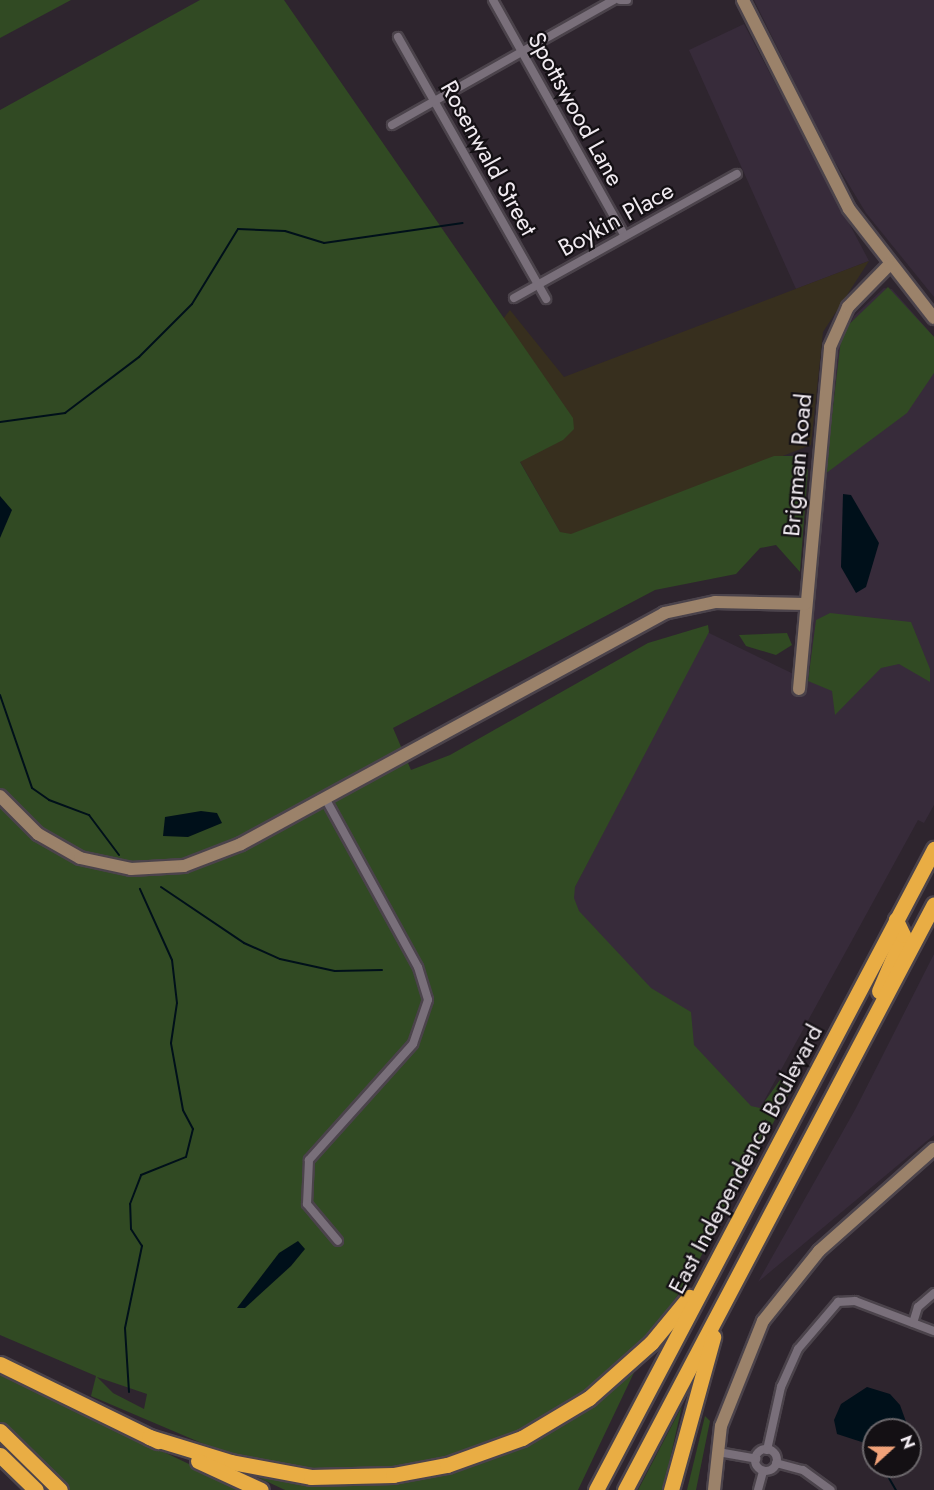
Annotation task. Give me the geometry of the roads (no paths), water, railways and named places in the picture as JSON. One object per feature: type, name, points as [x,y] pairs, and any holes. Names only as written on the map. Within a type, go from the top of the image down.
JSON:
[{"type":"highway","name":"East Independence Boulevard","points":[[596,1490],[934,849]]},
{"type":"highway","name":"East Independence Boulevard","points":[[625,1490],[934,904]]},
{"type":"highway","points":[[864,1036],[901,940],[896,920]]},
{"type":"highway","points":[[149,1437],[258,1469],[311,1477],[393,1475],[472,1458],[545,1426],[612,1381],[669,1323],[716,1262]]},
{"type":"highway","points":[[671,1490],[688,1414],[727,1296]]},
{"type":"highway","points":[[0,1364],[261,1490]]},
{"type":"highway","points":[[0,1431],[60,1490]]},
{"type":"highway","points":[[0,1455],[36,1490]]},
{"type":"street","name":"Spottswood Lane","points":[[493,0],[625,236]]},
{"type":"street","points":[[392,125],[614,0]]},
{"type":"street","points":[[620,0],[627,0]]},
{"type":"street","points":[[743,0],[833,183],[889,265],[934,318]]},
{"type":"street","name":"Rosenwald Street","points":[[398,37],[546,299]]},
{"type":"street","name":"Boykin Place","points":[[514,298],[736,174]]},
{"type":"street","name":"Brigman Road","points":[[799,689],[830,347],[848,307],[889,265]]},
{"type":"street","points":[[0,796],[31,828],[68,852],[142,870],[205,860],[325,798],[664,613],[715,602],[805,604]]},
{"type":"street","points":[[325,798],[418,967],[428,1000],[413,1044],[309,1160],[307,1204],[338,1241]]},
{"type":"street","points":[[714,1490],[718,1452],[731,1393],[763,1322],[794,1277],[850,1223],[934,1149]]},
{"type":"street","points":[[914,1323],[918,1307],[934,1293]]},
{"type":"street","points":[[718,1452],[756,1459],[768,1450],[781,1387],[823,1314],[838,1302],[855,1301],[934,1330]]},
{"type":"street","points":[[768,1450],[777,1463],[803,1470],[831,1490]]},
{"type":"street","points":[[756,1459],[763,1471],[758,1490]]},
{"type":"street","points":[[763,1471],[777,1463]]},
{"type":"water","points":[[843,494],[851,495],[879,543],[866,587],[856,593],[841,567]]},
{"type":"water","points":[[0,496],[12,510],[0,538]]},
{"type":"water","points":[[201,811],[217,813],[222,823],[188,837],[163,836],[165,817]]},
{"type":"water","points":[[298,1241],[305,1249],[291,1266],[245,1308],[237,1308],[279,1253]]},
{"type":"water","points":[[867,1387],[890,1394],[900,1405],[905,1418],[862,1418],[862,1442],[837,1434],[834,1420],[841,1404]]},
{"type":"waterway","points":[[0,422],[65,413],[139,357],[192,304],[238,229],[285,231],[324,243],[463,223]]},
{"type":"waterway","points":[[0,695],[32,788],[49,800],[89,815],[119,855]]},
{"type":"waterway","points":[[161,887],[244,943],[280,959],[335,971],[382,970]]},
{"type":"waterway","points":[[129,1392],[125,1328],[142,1246],[131,1229],[130,1204],[141,1175],[186,1157],[193,1129],[183,1110],[171,1043],[177,1003],[172,960],[140,889]]},
{"type":"waterway","points":[[889,1478],[896,1490]]}]
